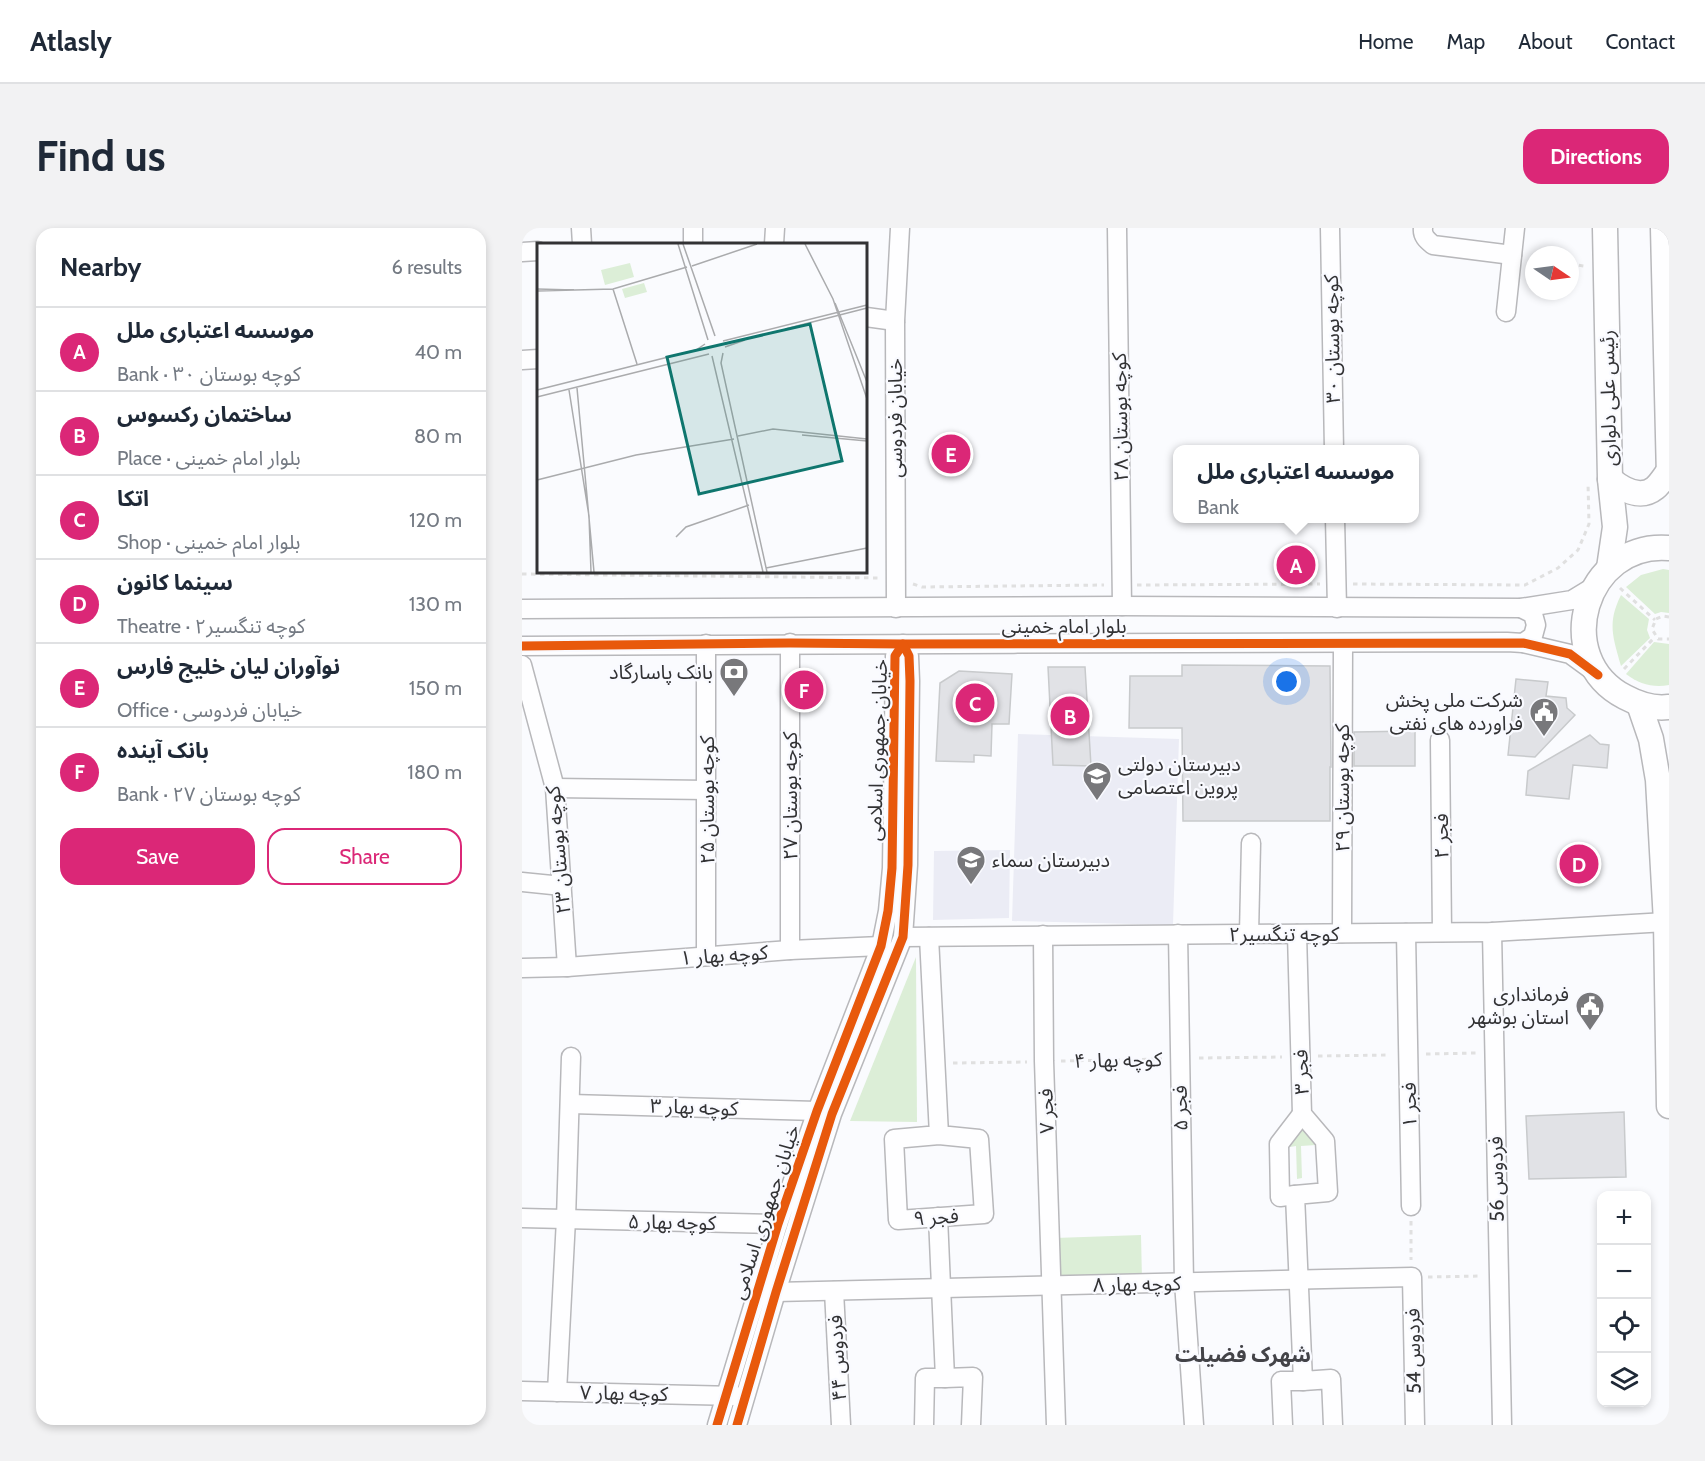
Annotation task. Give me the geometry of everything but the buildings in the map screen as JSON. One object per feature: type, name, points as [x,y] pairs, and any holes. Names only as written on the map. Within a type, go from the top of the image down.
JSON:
[{"type":"main road","name":"رئیس علی دلواری","points":[[1605,228],[1599,477],[1615,527],[1612,583],[1585,608],[1583,631],[1588,654],[1610,674]]},
{"type":"main road","points":[[1599,477],[1638,494],[1654,489],[1669,475],[1666,273],[1663,228]]},
{"type":"main road","points":[[1612,583],[1632,553],[1658,547],[1669,548]]},
{"type":"main road","points":[[1610,674],[1615,692],[1639,704],[1669,707]]},
{"type":"main road","points":[[1639,704],[1663,776],[1669,1106]]},
{"type":"street","points":[[581,228],[582,243]]},
{"type":"street","points":[[774,243],[775,228]]},
{"type":"street","name":"خیابان فردوسی","points":[[896,608],[895,321],[900,228]]},
{"type":"street","name":"کوچه بوستان ۲۸","points":[[1117,228],[1122,606]]},
{"type":"street","name":"کوچه بوستان ۳۰","points":[[1330,228],[1334,445]]},
{"type":"street","points":[[1423,228],[1422,232],[1426,239],[1433,245],[1512,255]]},
{"type":"street","points":[[1506,312],[1515,228]]},
{"type":"street","points":[[522,252],[537,251]]},
{"type":"street","points":[[867,316],[895,321]]},
{"type":"street","points":[[522,360],[537,359]]},
{"type":"street","points":[[1335,523],[1337,608]]},
{"type":"street","name":"بلوار امام خمینی","points":[[522,609],[1122,606],[1521,608],[1572,600],[1612,583]]},
{"type":"street","points":[[1521,608],[1533,614],[1536,625],[1533,636],[1523,643]]},
{"type":"street","name":"کوچه بوستان ۲۷","points":[[790,643],[790,950]]},
{"type":"street","name":"کوچه بوستان ۲۹","points":[[1342,933],[1343,643]]},
{"type":"street","name":"بلوار امام خمینی","points":[[522,645],[1523,643],[1570,654],[1610,674]]},
{"type":"street","name":"کوچه بوستان ۲۵","points":[[706,644],[706,956]]},
{"type":"street","name":"خیابان جمهوری اسلامی","points":[[717,1425],[778,1224],[817,1111],[881,946],[888,911],[903,681],[909,656],[903,644]]},
{"type":"street","name":"کوچه بوستان ۲۳","points":[[522,665],[555,788],[567,967]]},
{"type":"street","name":"خیابان جمهوری اسلامی","points":[[737,1425],[832,1114],[903,937],[908,865],[903,681]]},
{"type":"street","name":"فجر ۲","points":[[1440,740],[1442,932]]},
{"type":"street","points":[[555,788],[707,790]]},
{"type":"street","points":[[1249,934],[1251,843]]},
{"type":"street","points":[[522,882],[562,886]]},
{"type":"street","name":"کوچه تنگسیر۲","points":[[903,937],[1492,932],[1666,922]]},
{"type":"street","name":"فردوس 56","points":[[1492,932],[1502,1425]]},
{"type":"street","name":"فجر ۱","points":[[1406,933],[1410,1206]]},
{"type":"street","name":"فجر ۵","points":[[1178,934],[1184,1282],[1194,1425]]},
{"type":"street","name":"فجر ۳","points":[[1295,1195],[1328,1192],[1325,1141],[1302,1114],[1297,934]]},
{"type":"street","name":"فجر ۷","points":[[1043,935],[1044,1061],[1056,1425]]},
{"type":"street","points":[[929,937],[939,1135]]},
{"type":"street","name":"کوچه بهار ۱","points":[[522,968],[881,946]]},
{"type":"street","points":[[557,1392],[571,1057]]},
{"type":"street","name":"کوچه بهار ۳","points":[[570,1104],[817,1111]]},
{"type":"street","points":[[1302,1114],[1279,1144],[1280,1197],[1295,1195],[1303,1381]]},
{"type":"street","name":"فجر ۹","points":[[939,1135],[979,1139],[984,1214],[898,1220],[894,1139],[939,1135]]},
{"type":"street","points":[[938,1217],[945,1378]]},
{"type":"street","name":"کوچه بهار ۵","points":[[522,1218],[778,1224]]},
{"type":"street","name":"کوچه بهار ۸","points":[[776,1292],[1412,1277]]},
{"type":"street","name":"فردوس 54","points":[[1412,1277],[1415,1425]]},
{"type":"street","name":"فردوس ۴۴","points":[[834,1291],[841,1425]]},
{"type":"street","points":[[924,1425],[925,1378],[973,1377],[971,1425]]},
{"type":"street","points":[[1283,1425],[1281,1381],[1331,1379],[1333,1425]]},
{"type":"street","name":"کوچه بهار ۷","points":[[522,1391],[726,1394],[745,1397]]},
{"type":"path","points":[[1584,256],[1584,277]]},
{"type":"path","points":[[1579,265],[1584,266]]},
{"type":"path","points":[[522,574],[896,578],[922,587],[1526,585],[1558,568],[1578,550],[1589,524],[1599,477]]},
{"type":"path","points":[[1612,583],[1655,620]]},
{"type":"path","points":[[1669,617],[1663,616],[1655,620],[1652,629],[1655,637],[1663,640],[1669,639]]},
{"type":"path","points":[[1610,674],[1655,637]]},
{"type":"path","points":[[1410,1206],[1412,1277],[1498,1275]]},
{"type":"shaded area","name":"دبیرستان دولتی پروین اعتصامی","points":[[1018,734],[1179,739],[1173,925],[1012,921]]},
{"type":"shaded area","name":"دبیرستان سماء","points":[[1010,850],[1009,918],[933,920],[934,851]]},
{"type":"green space","points":[[1663,569],[1669,570],[1669,613],[1655,614],[1626,587],[1641,575]]},
{"type":"green space","points":[[1621,595],[1649,619],[1647,630],[1650,638],[1621,666],[1614,638],[1613,622]]},
{"type":"green space","points":[[1654,642],[1669,644],[1669,685],[1646,684],[1626,674]]},
{"type":"green space","points":[[916,957],[917,1122],[850,1121]]},
{"type":"green space","points":[[1301,1129],[1307,1131],[1316,1145],[1301,1146],[1302,1178],[1297,1179],[1296,1146],[1284,1148]]},
{"type":"green space","points":[[1141,1235],[1142,1280],[1057,1283],[1055,1238]]},
{"type":"cycle path","points":[[522,646],[790,643],[1523,643],[1570,654],[1598,675]]},
{"type":"cycle path","points":[[717,1425],[778,1224],[817,1111],[881,946],[888,911],[892,868],[895,656],[903,644],[909,656],[910,681],[908,865],[903,937],[832,1114],[737,1425]]},
{"type":"place","name":"نوآوران لیان خلیج فارس","points":[[951,454]]},
{"type":"place","name":"موسسه اعتباری ملل","points":[[1296,565]]},
{"type":"place","name":"بانک آینده","points":[[804,690]]},
{"type":"place","name":"بانک پاسارگاد","points":[[734,698]]},
{"type":"place","name":"اتکا","points":[[975,703]]},
{"type":"place","name":"ساختمان رکسوس","points":[[1070,716]]},
{"type":"place","name":"شرکت ملی پخش فراورده های نفتی","points":[[1544,738]]},
{"type":"place","name":"دبیرستان دولتی پروین اعتصامی","points":[[1097,802]]},
{"type":"place","name":"سینما کانون","points":[[1579,864]]},
{"type":"place","name":"دبیرستان سماء","points":[[971,886]]},
{"type":"place","name":"فرمانداری استان بوشهر","points":[[1590,1032]]},
{"type":"district","name":"شهرک فضیلت","points":[[1243,1355]]}]
